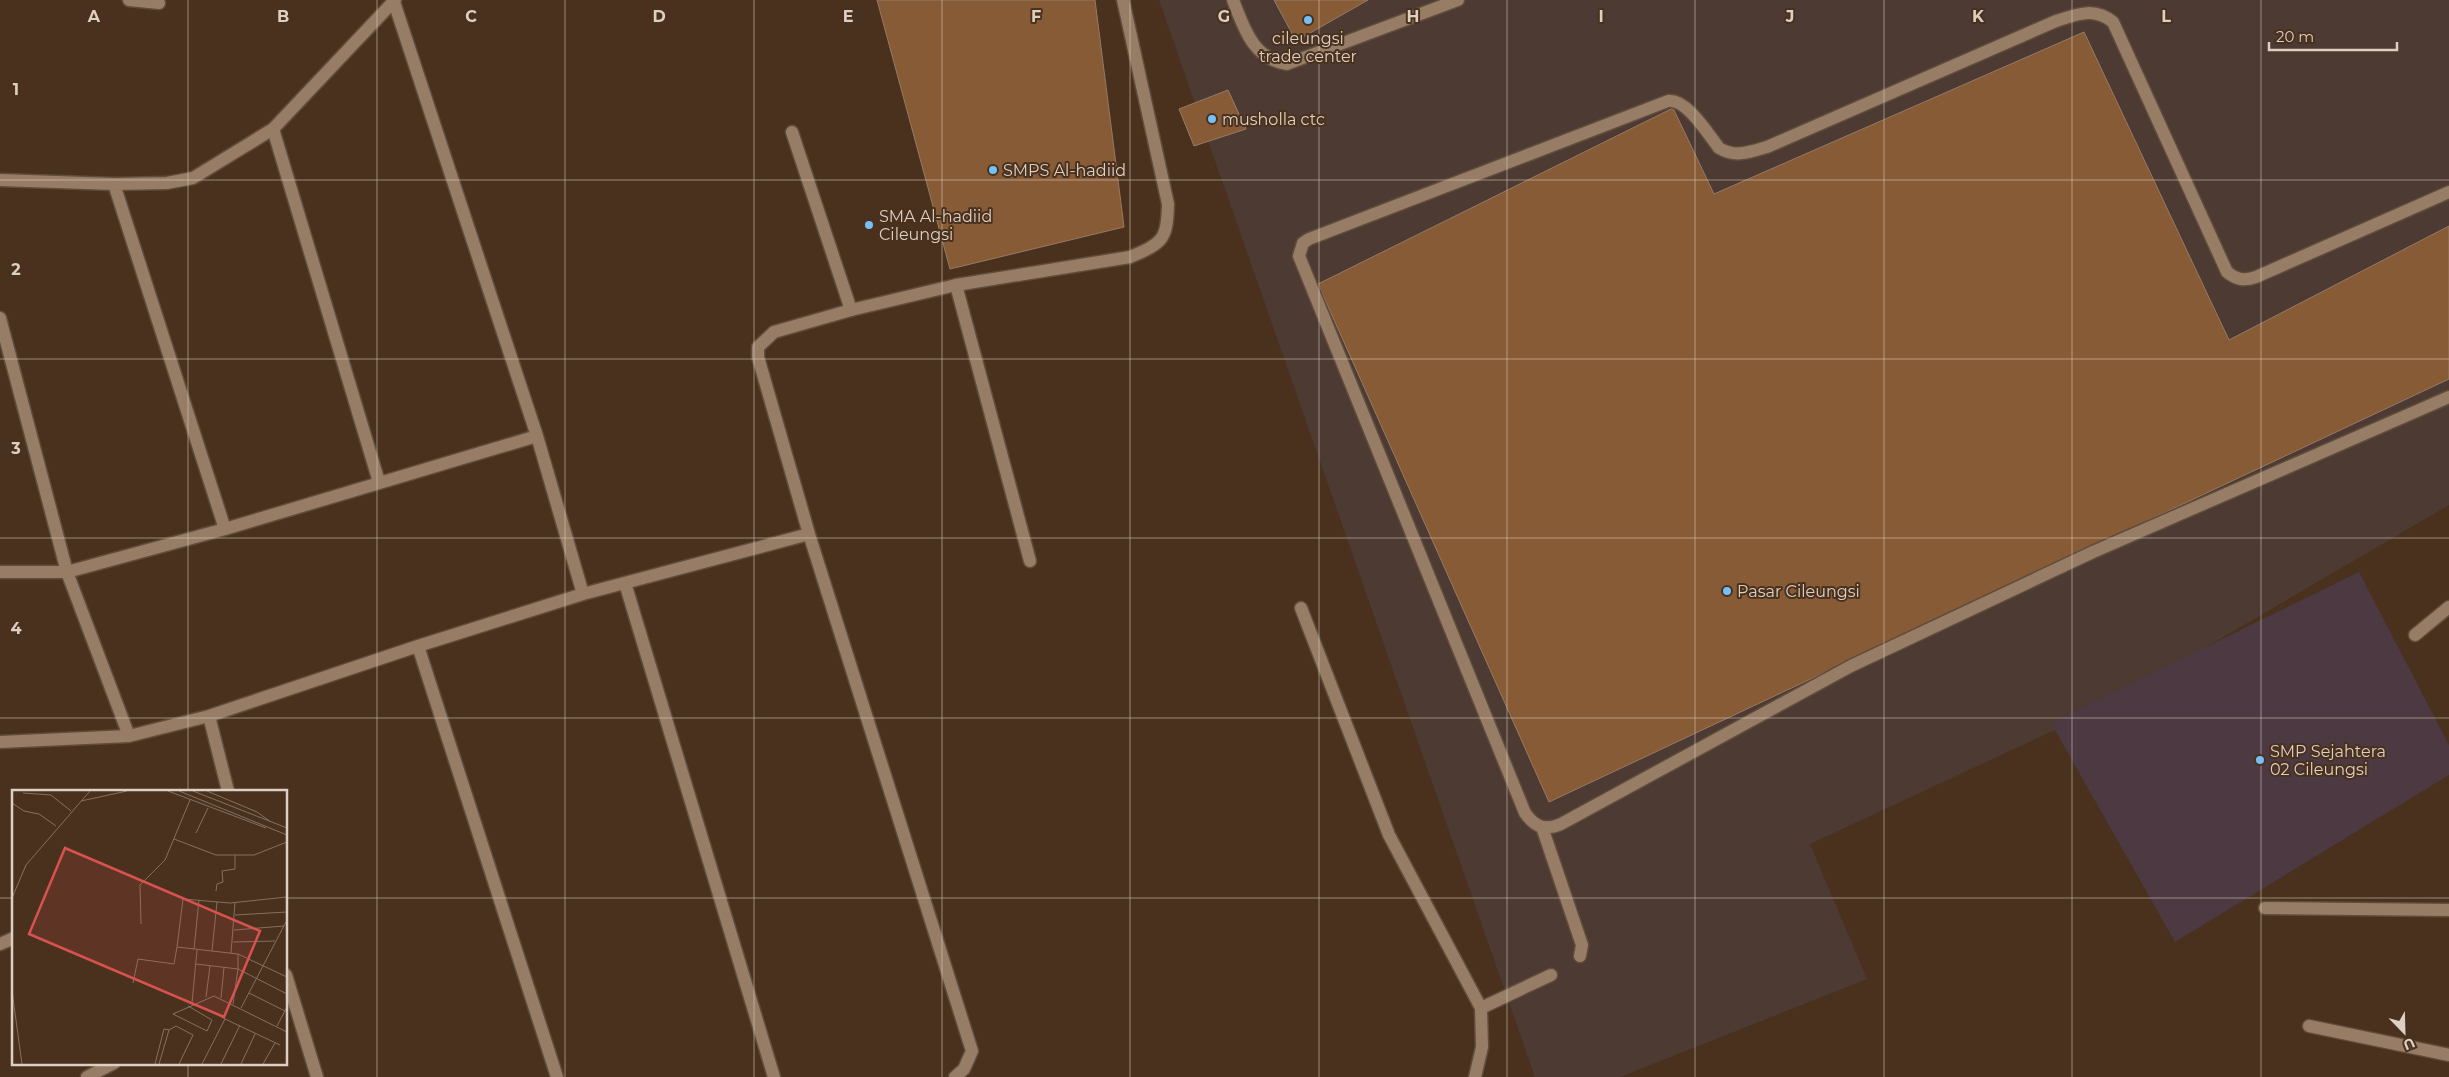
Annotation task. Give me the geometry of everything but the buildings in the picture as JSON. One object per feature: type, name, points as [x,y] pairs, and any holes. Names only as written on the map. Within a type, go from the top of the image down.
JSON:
[{"type":"street","points":[[130,0],[159,3]]},
{"type":"street","points":[[955,1077],[964,1069],[972,1051],[809,534],[758,357],[758,347],[774,332],[851,310],[956,285],[1130,257],[1156,246],[1168,229],[1168,204],[1123,0]]},
{"type":"street","points":[[1233,0],[1254,47],[1275,62],[1287,64],[1458,0]]},
{"type":"street","points":[[0,180],[114,184],[166,183],[193,178],[216,166],[273,128],[394,1],[537,436],[584,594]]},
{"type":"street","points":[[2449,192],[2256,277],[2246,281],[2234,278],[2227,272],[2113,22],[2102,13],[2084,13],[2056,21],[1767,147],[1742,155],[1725,152],[1719,148],[1683,105],[1674,100],[1668,101],[1304,243],[1300,249],[1301,264],[1526,813],[1532,823],[1542,827],[1552,828],[1561,824],[1860,662],[2094,552],[2449,397]]},
{"type":"street","points":[[273,128],[379,482]]},
{"type":"street","points":[[792,132],[851,310]]},
{"type":"street","points":[[114,184],[225,529]]},
{"type":"street","points":[[956,285],[1030,561]]},
{"type":"street","points":[[0,318],[67,572],[129,736]]},
{"type":"street","points":[[0,572],[67,572],[225,529],[537,436]]},
{"type":"street","points":[[0,742],[129,736],[209,716],[418,646],[584,594],[809,534]]},
{"type":"street","points":[[625,583],[774,1077]]},
{"type":"street","points":[[2415,635],[2449,607]]},
{"type":"street","points":[[1301,608],[1390,835],[1481,1008],[1482,1047],[1475,1077]]},
{"type":"street","points":[[418,646],[557,1077]]},
{"type":"street","points":[[209,716],[228,790]]},
{"type":"street","points":[[1542,827],[1582,945],[1580,956]]},
{"type":"street","points":[[2265,908],[2449,910]]},
{"type":"street","points":[[0,944],[12,939]]},
{"type":"street","points":[[1481,1008],[1551,974]]},
{"type":"street","points":[[288,982],[317,1077]]},
{"type":"street","points":[[2309,1026],[2449,1055]]},
{"type":"street","points":[[87,1077],[112,1064]]},
{"type":"shaded area","points":[[1159,0],[2449,0],[2449,505],[2102,708],[1810,844],[1867,979],[1620,1077],[1535,1077]]},
{"type":"shaded area","name":"SMP Sejahtera 02 Cileungsi","points":[[2359,572],[2449,745],[2449,775],[2175,942],[2051,723]]},
{"type":"place","name":"cileungsi trade center","points":[[1308,20]]},
{"type":"place","name":"musholla ctc","points":[[1212,119]]},
{"type":"place","name":"SMPS Al-hadiid","points":[[993,170]]},
{"type":"place","name":"SMA Al-hadiid Cileungsi","points":[[869,225]]},
{"type":"place","name":"Pasar Cileungsi","points":[[1727,591]]},
{"type":"place","name":"SMP Sejahtera 02 Cileungsi","points":[[2260,760]]}]
